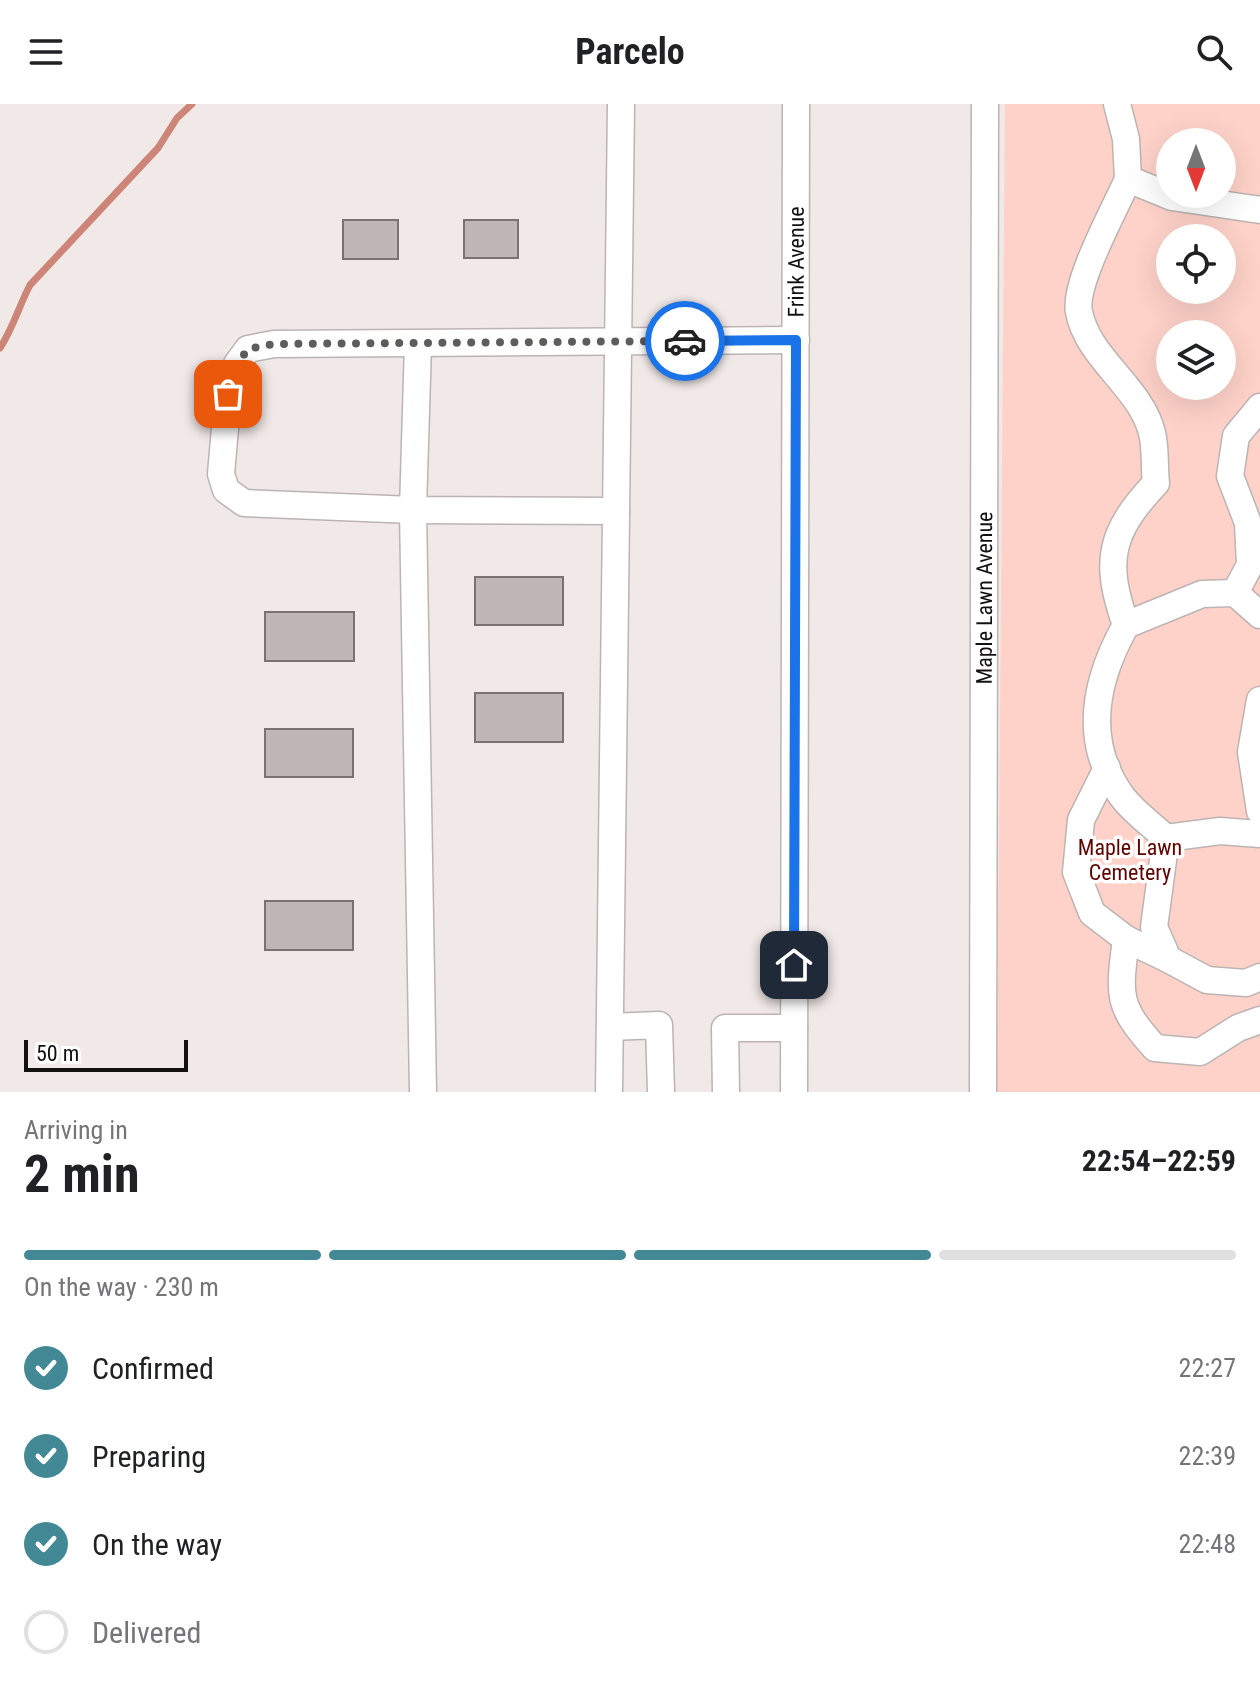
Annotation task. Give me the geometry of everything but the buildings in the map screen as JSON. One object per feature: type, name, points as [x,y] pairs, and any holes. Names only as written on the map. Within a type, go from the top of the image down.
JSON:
[{"type":"street","points":[[609,1092],[621,104]]},
{"type":"street","name":"Frink Avenue","points":[[794,1092],[796,104]]},
{"type":"street","name":"Maple Lawn Avenue","points":[[983,1092],[985,104]]},
{"type":"street","points":[[1117,104],[1126,139],[1128,179],[1091,259],[1078,311],[1100,355],[1130,391],[1152,432],[1156,483],[1130,511],[1114,547],[1113,590],[1126,625]]},
{"type":"street","points":[[1128,179],[1172,197],[1260,210]]},
{"type":"street","points":[[616,511],[413,510],[244,503],[226,490],[221,474],[226,407],[237,364],[248,349],[274,344],[796,340]]},
{"type":"street","points":[[418,344],[413,510],[423,1092]]},
{"type":"street","points":[[1235,593],[1250,565],[1248,523],[1230,476],[1236,436],[1260,407]]},
{"type":"street","points":[[1166,838],[1121,796],[1097,747],[1098,704],[1107,658],[1126,625],[1202,594],[1235,593],[1260,615]]},
{"type":"street","points":[[1260,700],[1251,752],[1260,811]]},
{"type":"street","points":[[1107,768],[1081,820],[1076,872],[1092,913],[1126,939],[1207,980],[1246,983],[1260,977]]},
{"type":"street","points":[[1166,838],[1220,831],[1260,834]]},
{"type":"street","points":[[1166,838],[1154,927],[1168,959]]},
{"type":"street","points":[[1126,939],[1121,983],[1128,1017],[1155,1048],[1200,1052],[1238,1028],[1260,1020]]},
{"type":"street","points":[[610,1027],[659,1025],[661,1092]]},
{"type":"street","points":[[726,1092],[725,1028],[794,1028]]},
{"type":"green space","name":"Maple Lawn Cemetery","points":[[1005,104],[1260,104],[1260,1092],[997,1092]]},
{"type":"waterway","points":[[0,348],[30,285],[158,148],[177,118],[192,104]]},
{"type":"way so far","points":[[228,394],[237,364],[248,349],[274,344],[685,341]]},
{"type":"route","points":[[685,341],[796,340],[794,965]]}]
